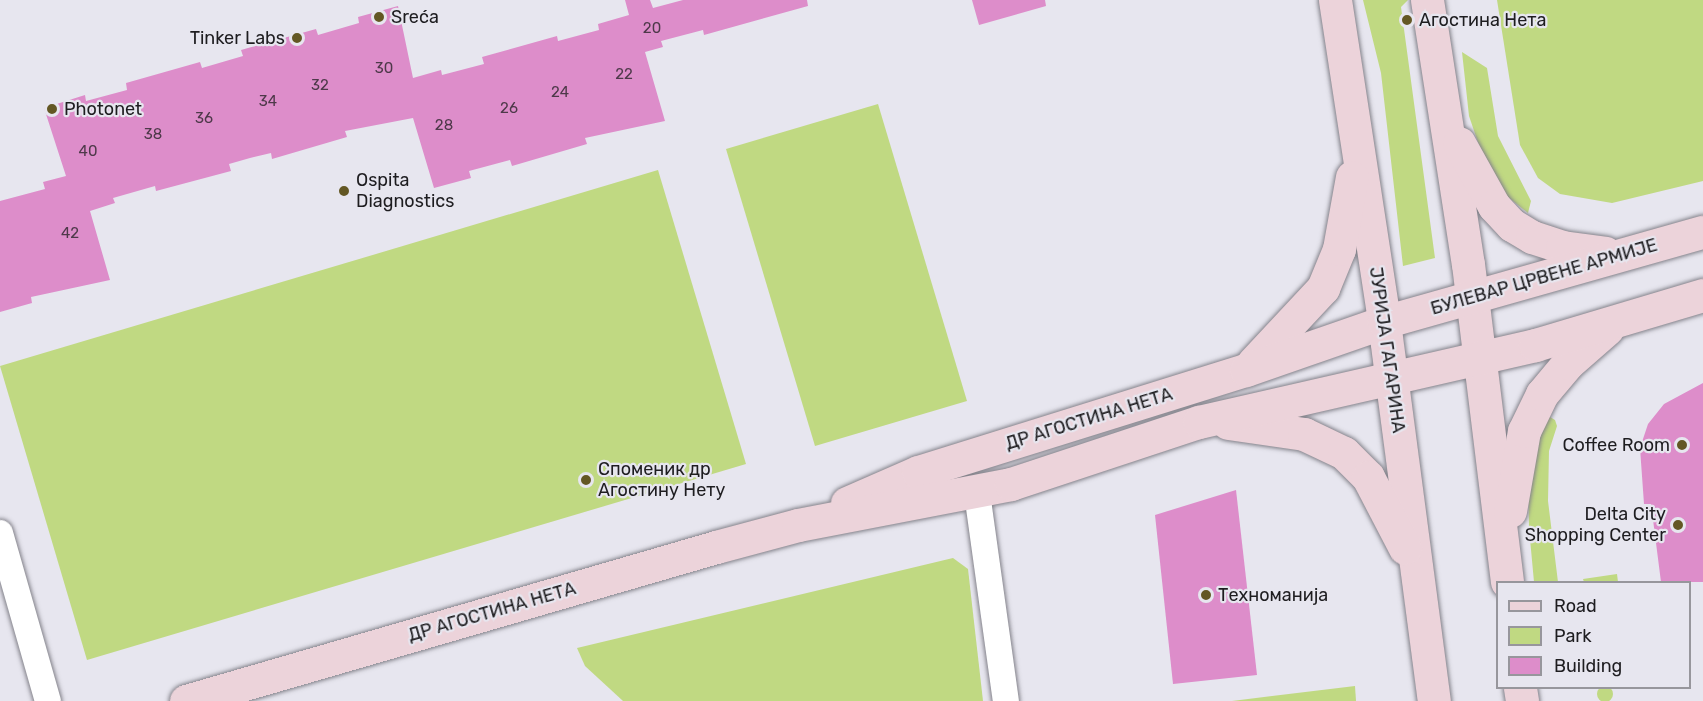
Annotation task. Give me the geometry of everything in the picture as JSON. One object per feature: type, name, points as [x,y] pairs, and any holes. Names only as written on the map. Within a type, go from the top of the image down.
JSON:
[{"type":"street","name":"ЈУРИЈА ГАГАРИНА","points":[[1335,0],[1384,322],[1434,701]]},
{"type":"street","points":[[1427,0],[1472,297],[1505,572]]},
{"type":"street","points":[[1444,108],[1477,180],[1512,225],[1532,237],[1568,249],[1625,254]]},
{"type":"street","points":[[1246,370],[1307,308],[1332,269],[1352,185],[1355,127]]},
{"type":"street","name":"БУЛЕВАР ЦРВЕНЕ АРМИЈЕ","points":[[1384,322],[1703,232]]},
{"type":"street","points":[[1391,376],[1478,359],[1703,295]]},
{"type":"street","points":[[1505,572],[1516,466],[1533,411],[1551,380],[1617,321]]},
{"type":"street","name":"ДР АГОСТИНА НЕТА","points":[[798,525],[918,472],[1246,370],[1384,322]]},
{"type":"street","name":"ДР АГОСТИНА НЕТА","points":[[186,701],[798,525],[977,493],[1040,477],[1199,422],[1391,376]]},
{"type":"street","points":[[1199,422],[1283,429],[1322,440],[1344,453],[1368,477],[1380,496],[1418,576]]},
{"type":"street","points":[[977,493],[1006,701]]},
{"type":"street","points":[[0,533],[48,701]]},
{"type":"green space","points":[[1363,0],[1408,0],[1401,7],[1435,258],[1403,266],[1381,73]]},
{"type":"green space","points":[[1497,0],[1703,0],[1703,181],[1612,203],[1560,194],[1538,178],[1520,145]]},
{"type":"green space","points":[[1462,52],[1487,68],[1498,136],[1531,201],[1528,213],[1498,189],[1484,160],[1469,116]]},
{"type":"green space","points":[[878,104],[967,401],[815,446],[726,149]]},
{"type":"green space","points":[[658,170],[746,464],[87,660],[0,366]]},
{"type":"green space","points":[[1545,414],[1555,420],[1557,426],[1549,451],[1548,501],[1558,581],[1534,581],[1529,528],[1528,479]]},
{"type":"green space","points":[[953,558],[968,569],[983,701],[623,701],[585,666],[577,648]]},
{"type":"green space","points":[[1617,574],[1618,581],[1584,581],[1583,579]]},
{"type":"green space","points":[[1355,686],[1356,701],[1232,701]]},
{"type":"green space","points":[[1600,689],[1612,691],[1612,697],[1605,702],[1597,694]]},
{"type":"building","points":[[625,0],[650,0],[653,8],[683,0],[807,0],[808,6],[704,35],[703,30],[661,41],[663,47],[645,52],[665,121],[585,138],[587,144],[512,166],[510,160],[469,171],[471,178],[434,188],[413,118],[345,131],[347,137],[272,159],[271,153],[229,164],[231,171],[156,191],[155,186],[113,198],[115,203],[90,211],[110,280],[31,297],[32,303],[0,312],[0,201],[45,189],[43,182],[66,176],[44,108],[85,95],[86,101],[127,90],[126,83],[200,62],[202,68],[243,56],[241,50],[316,29],[318,35],[359,23],[358,17],[398,6],[413,78],[441,70],[442,75],[484,64],[482,57],[557,36],[558,41],[599,30],[598,24],[629,15]]},
{"type":"building","points":[[972,0],[1045,0],[1046,6],[979,25]]},
{"type":"building","name":"Delta City Shopping Center","points":[[1703,383],[1703,582],[1661,581],[1651,504],[1644,504],[1640,448],[1648,424],[1664,404]]},
{"type":"building","name":"Техноманија","points":[[1236,490],[1257,675],[1173,684],[1155,515]]},
{"type":"place","name":"Sreća","points":[[379,17]]},
{"type":"place","name":"Агостина Нета","points":[[1407,20]]},
{"type":"place","name":"Tinker Labs","points":[[297,38]]},
{"type":"place","name":"Photonet","points":[[52,109]]},
{"type":"place","name":"Ospita Diagnostics","points":[[344,191]]},
{"type":"place","name":"Coffee Room","points":[[1682,445]]},
{"type":"place","name":"Споменик др Агостину Нету","points":[[586,480]]},
{"type":"place","name":"Delta City Shopping Center","points":[[1678,525]]},
{"type":"place","name":"Техноманија","points":[[1206,595]]}]
